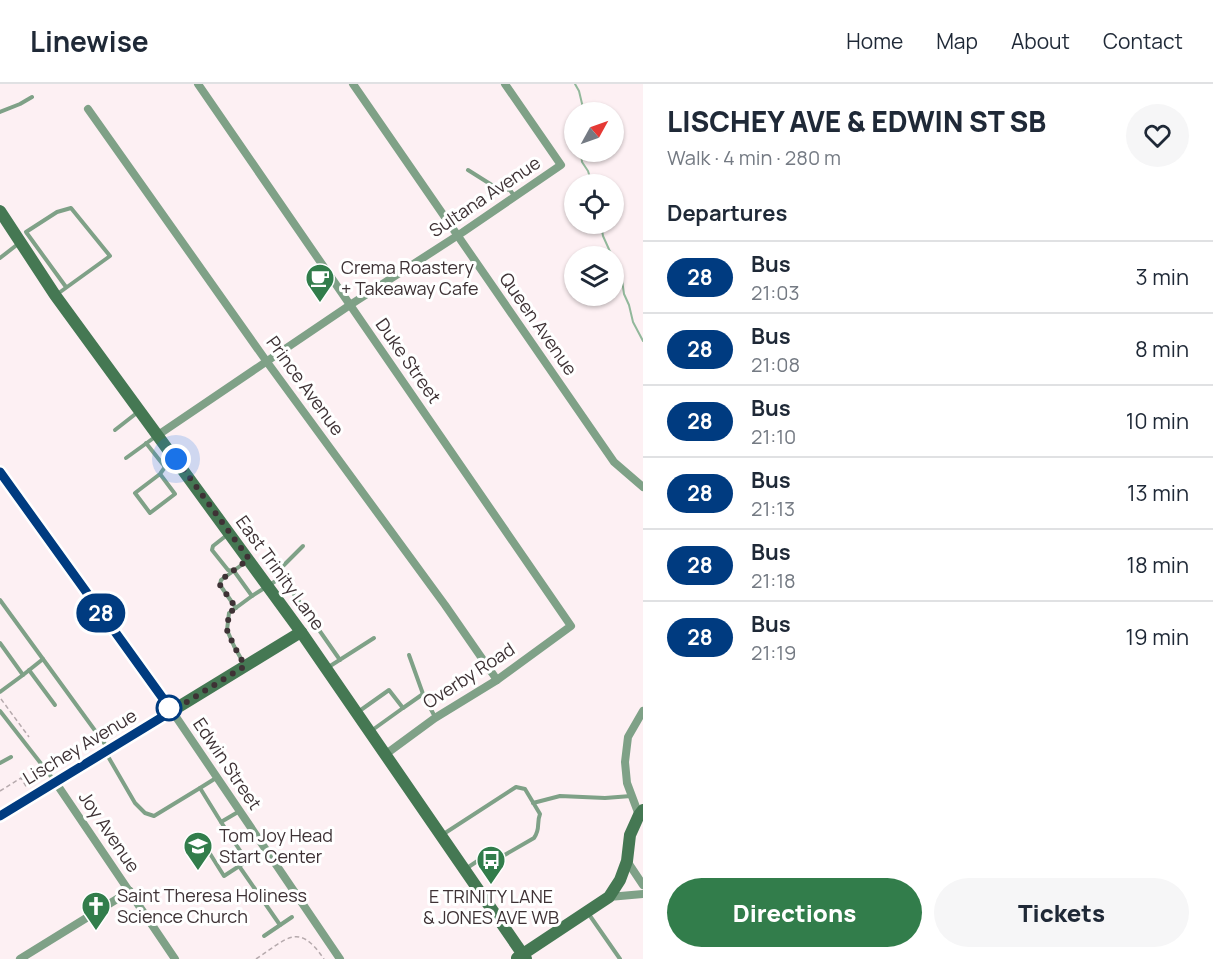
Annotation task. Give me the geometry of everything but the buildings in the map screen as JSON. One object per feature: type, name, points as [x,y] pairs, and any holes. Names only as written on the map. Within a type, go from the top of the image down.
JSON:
[{"type":"main road","name":"East Trinity Lane","points":[[1,215],[61,291],[139,411],[327,669],[441,835],[521,958]]},
{"type":"main road","name":"Lischey Avenue","points":[[0,816],[301,632]]},
{"type":"main road","points":[[521,958],[609,897],[620,880],[627,861],[630,836],[641,813]]},
{"type":"street","name":"Duke Street","points":[[198,84],[571,626]]},
{"type":"street","name":"Queen Avenue","points":[[353,84],[614,462],[643,486]]},
{"type":"street","name":"Sultana Avenue","points":[[158,435],[561,165],[505,84]]},
{"type":"street","name":"Prince Avenue","points":[[88,109],[267,362],[445,605],[496,680]]},
{"type":"street","name":"Edwin Street","points":[[0,472],[172,711],[340,959]]},
{"type":"street","name":"Overby Road","points":[[386,754],[571,626]]},
{"type":"street","points":[[641,813],[627,783],[625,762],[628,737],[643,711]]},
{"type":"street","name":"Joy Avenue","points":[[56,783],[175,959]]},
{"type":"street","points":[[627,861],[643,885]]},
{"type":"street","points":[[20,959],[130,891]]},
{"type":"street","points":[[609,897],[643,894]]},
{"type":"lane","points":[[0,112],[32,97]]},
{"type":"lane","points":[[468,170],[495,187],[510,190],[515,197]]},
{"type":"lane","points":[[71,208],[110,255],[61,291],[26,232],[57,212],[71,208]]},
{"type":"lane","points":[[0,258],[21,242]]},
{"type":"lane","points":[[115,430],[139,411]]},
{"type":"lane","points":[[126,458],[158,435]]},
{"type":"lane","points":[[146,443],[165,467]]},
{"type":"lane","points":[[160,474],[176,494],[150,513],[135,493],[176,459]]},
{"type":"lane","points":[[230,533],[213,546],[212,550],[228,570],[234,571],[252,596]]},
{"type":"lane","points":[[303,546],[282,567],[282,577],[340,660]]},
{"type":"lane","points":[[236,608],[220,585],[221,580],[249,559]]},
{"type":"lane","points":[[245,666],[227,630],[229,613],[282,577]]},
{"type":"lane","points":[[0,600],[107,751],[135,803],[145,813],[154,816],[216,777]]},
{"type":"lane","points":[[327,669],[374,638]]},
{"type":"lane","points":[[0,643],[23,675]]},
{"type":"lane","points":[[409,655],[423,694],[435,718]]},
{"type":"lane","points":[[0,692],[43,659]]},
{"type":"lane","points":[[29,670],[55,705]]},
{"type":"lane","points":[[357,713],[389,690],[403,708]]},
{"type":"lane","points":[[370,731],[423,694]]},
{"type":"lane","points":[[0,711],[56,783]]},
{"type":"lane","points":[[0,763],[10,756]]},
{"type":"lane","points":[[441,835],[516,787],[525,789],[540,813],[539,831],[534,838],[489,864],[479,860],[464,870]]},
{"type":"lane","points":[[200,788],[247,861],[224,876],[207,849]]},
{"type":"lane","points":[[534,803],[560,796],[605,798],[632,796]]},
{"type":"lane","points":[[221,822],[239,811]]},
{"type":"lane","points":[[239,866],[280,925]]},
{"type":"lane","points":[[587,912],[620,959]]},
{"type":"lane","points":[[264,936],[292,917]]},
{"type":"path","points":[[0,791],[21,778],[28,789]]},
{"type":"path","points":[[256,959],[297,936],[307,938],[324,959]]},
{"type":"waterway","points":[[575,84],[582,102]]},
{"type":"waterway","points":[[582,162],[589,174]]},
{"type":"waterway","points":[[603,234],[608,246]]},
{"type":"waterway","points":[[624,294],[633,322],[643,341]]},
{"type":"bus line","name":"28","points":[[0,472],[172,711],[0,816]]},
{"type":"place","name":"Crema Roastery + Takeaway Cafe","points":[[320,304]]},
{"type":"place","name":"Tom Joy Head Start Center","points":[[198,872]]},
{"type":"place","name":"E TRINITY LANE & JONES AVE WB","points":[[491,886]]},
{"type":"place","name":"Saint Theresa Holiness Science Church","points":[[96,932]]},
{"type":"route","points":[[169,708],[172,711],[245,666],[227,630],[229,613],[236,608],[220,585],[221,580],[249,559],[176,459]]}]
